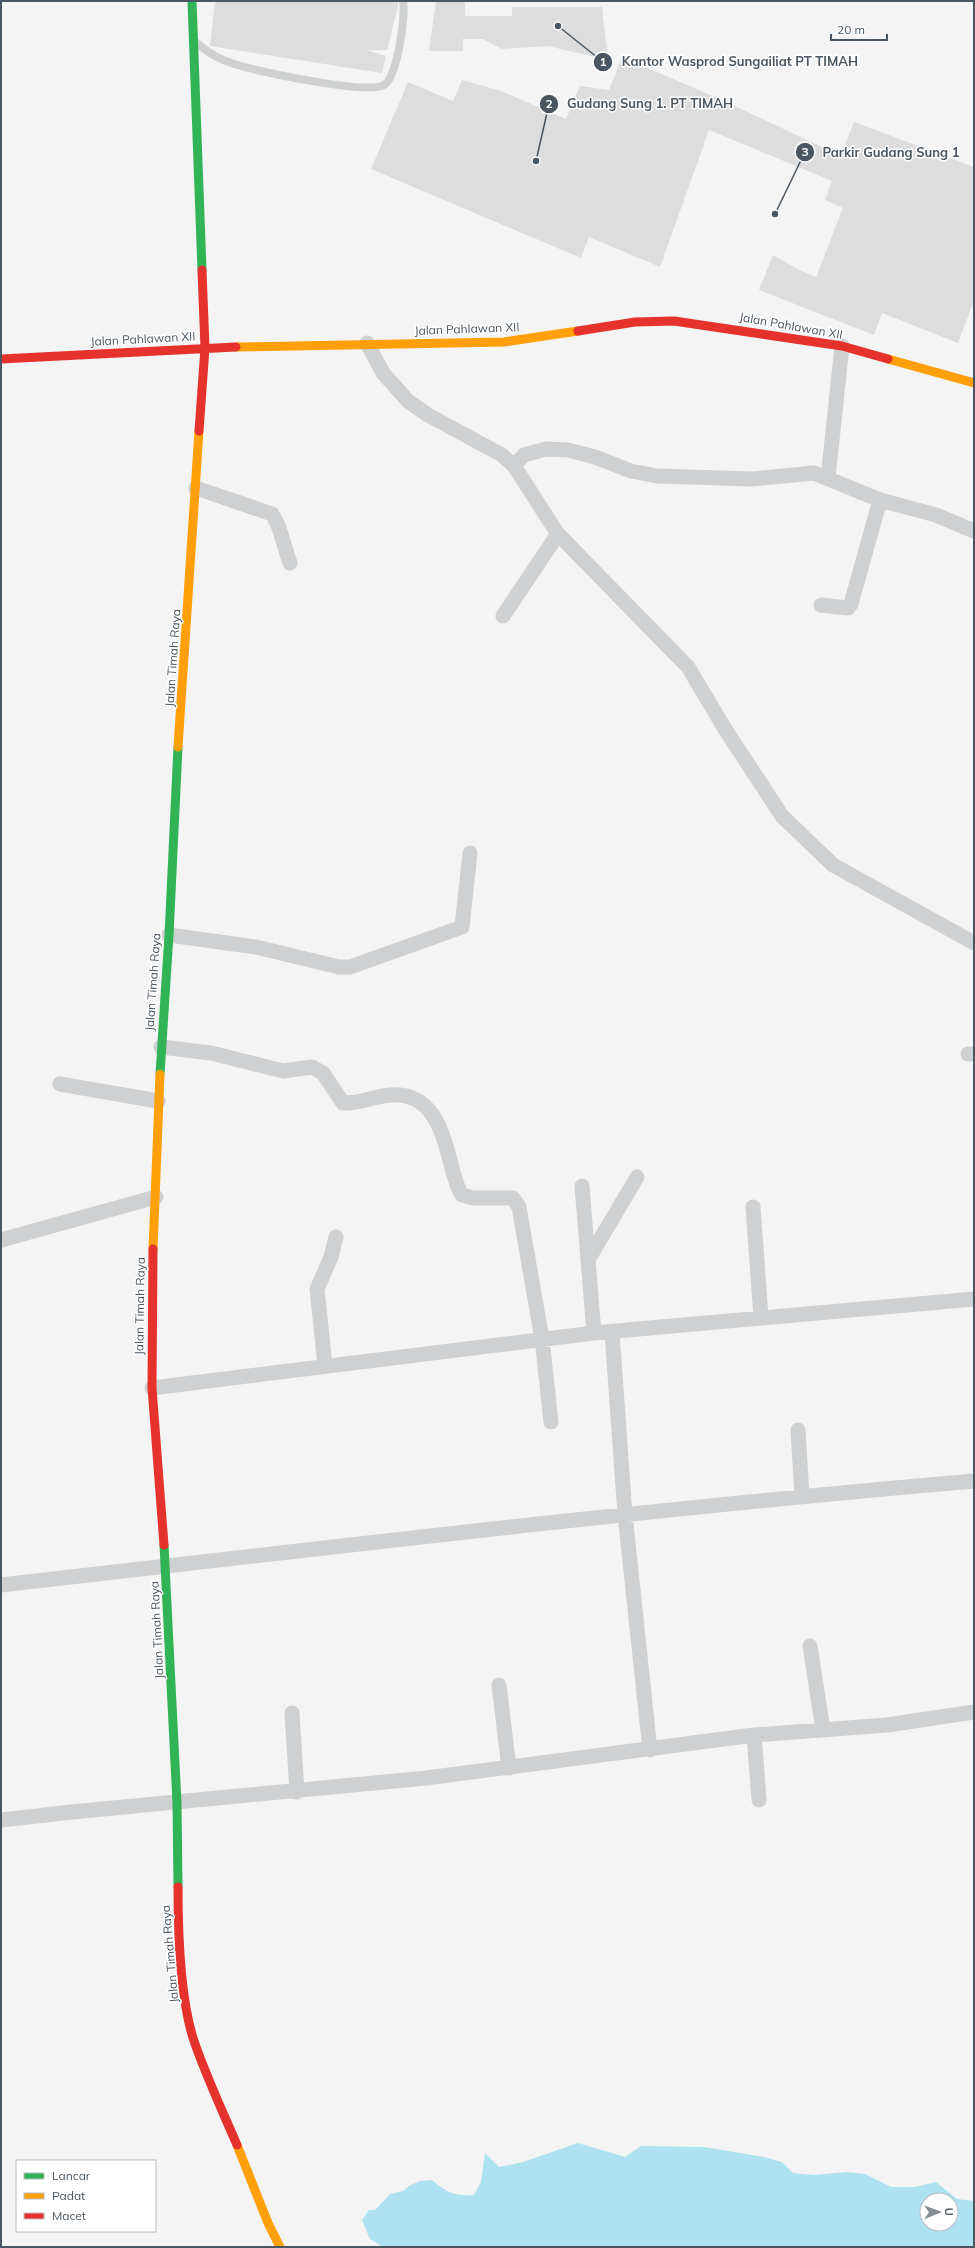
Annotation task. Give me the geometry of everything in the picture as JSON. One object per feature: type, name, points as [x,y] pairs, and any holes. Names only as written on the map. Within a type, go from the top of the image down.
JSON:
[{"type":"street","name":"Jalan Timah Raya","points":[[192,1],[196,41],[205,348],[174,798],[169,935],[160,1047],[156,1197],[151,1293],[152,1388],[166,1566],[177,1803],[178,1928],[186,2002],[193,2037],[268,2224],[280,2247]]},
{"type":"street","name":"Jalan Pahlawan XII","points":[[1,359],[205,348],[504,342],[635,322],[674,321],[842,346],[974,383]]},
{"type":"street","points":[[367,344],[383,373],[408,401],[428,415],[502,455],[514,466],[558,534],[688,667],[725,729],[782,816],[833,865],[974,942]]},
{"type":"street","points":[[828,478],[842,346]]},
{"type":"street","points":[[514,466],[518,460],[531,452],[546,449],[568,450],[595,457],[631,471],[657,476],[752,479],[814,473],[880,500],[936,514],[974,531]]},
{"type":"street","points":[[196,488],[272,514],[278,525],[290,563]]},
{"type":"street","points":[[821,605],[846,608],[851,604],[880,500]]},
{"type":"street","points":[[503,616],[558,534]]},
{"type":"street","points":[[169,935],[256,947],[339,968],[350,967],[462,927],[470,853]]},
{"type":"street","points":[[160,1047],[211,1052],[283,1071],[312,1067],[323,1073],[343,1103],[394,1095],[410,1097],[428,1108],[436,1120],[442,1134],[462,1195],[473,1198],[510,1198],[517,1203],[542,1339],[551,1422]]},
{"type":"street","points":[[60,1084],[158,1101]]},
{"type":"street","points":[[588,1260],[637,1177]]},
{"type":"street","points":[[582,1186],[594,1333]]},
{"type":"street","points":[[1,1240],[156,1197]]},
{"type":"street","points":[[753,1207],[761,1317]]},
{"type":"street","points":[[325,1365],[317,1289],[331,1257],[336,1237]]},
{"type":"street","points":[[152,1388],[325,1365],[594,1333],[974,1299]]},
{"type":"street","points":[[612,1332],[625,1515],[650,1750]]},
{"type":"street","points":[[798,1430],[802,1496]]},
{"type":"street","points":[[1,1586],[166,1566],[625,1515],[802,1496],[974,1481]]},
{"type":"street","points":[[810,1646],[823,1730]]},
{"type":"street","points":[[499,1685],[510,1768]]},
{"type":"street","points":[[1,1820],[72,1812],[296,1792],[510,1768],[754,1735],[887,1725],[974,1712]]},
{"type":"street","points":[[292,1713],[296,1792]]},
{"type":"street","points":[[754,1735],[758,1800]]},
{"type":"lane","points":[[196,41],[210,53],[232,64],[251,69],[343,86],[380,86],[389,80],[395,64],[404,18],[403,1]]},
{"type":"water","points":[[578,2143],[625,2157],[641,2146],[704,2147],[764,2157],[782,2162],[793,2173],[814,2175],[847,2172],[865,2174],[891,2187],[915,2187],[936,2182],[948,2192],[919,2192],[919,2232],[959,2232],[959,2199],[974,2201],[974,2247],[383,2247],[370,2239],[362,2220],[369,2210],[375,2210],[390,2194],[403,2191],[409,2186],[420,2181],[432,2180],[451,2193],[474,2195],[481,2182],[485,2153],[499,2167],[523,2162]]},
{"type":"building","points":[[215,1],[398,1],[398,6],[387,50],[366,50],[386,56],[382,73],[210,46]]},
{"type":"building","points":[[436,1],[465,1],[465,16],[512,16],[512,7],[602,7],[608,60],[548,46],[502,49],[483,39],[463,39],[463,51],[429,51]]},
{"type":"building","points":[[622,57],[722,100],[841,156],[854,122],[974,167],[974,301],[958,343],[882,313],[874,335],[759,290],[773,255],[799,270],[816,277],[843,208],[825,200],[832,181],[709,130],[660,267],[589,237],[581,258],[371,169],[408,82],[453,101],[462,80],[501,91],[566,119],[580,86],[609,90]]},
{"type":"traffic: fast","points":[[192,1],[202,270]]},
{"type":"traffic: fast","points":[[160,1074],[169,935],[178,747]]},
{"type":"traffic: fast","points":[[164,1545],[177,1803],[178,1887]]},
{"type":"traffic: slow","points":[[236,347],[504,342],[578,331]]},
{"type":"traffic: slow","points":[[888,359],[974,383]]},
{"type":"traffic: slow","points":[[178,747],[199,431]]},
{"type":"traffic: slow","points":[[153,1249],[160,1074]]},
{"type":"traffic: slow","points":[[237,2145],[268,2223],[280,2247]]},
{"type":"traffic: jam","points":[[199,431],[205,348],[202,270]]},
{"type":"traffic: jam","points":[[578,331],[635,322],[674,321],[842,346],[888,359]]},
{"type":"traffic: jam","points":[[1,359],[236,347]]},
{"type":"traffic: jam","points":[[153,1249],[152,1388],[164,1545]]},
{"type":"traffic: jam","points":[[178,1887],[181,1963],[185,2003],[189,2021],[193,2038],[203,2065],[237,2145]]},
{"type":"place","name":"Kantor Wasprod Sungailiat PT TIMAH","points":[[558,26]]},
{"type":"place","name":"Gudang Sung 1. PT TIMAH","points":[[536,161]]},
{"type":"place","name":"Parkir Gudang Sung 1","points":[[775,214]]}]
